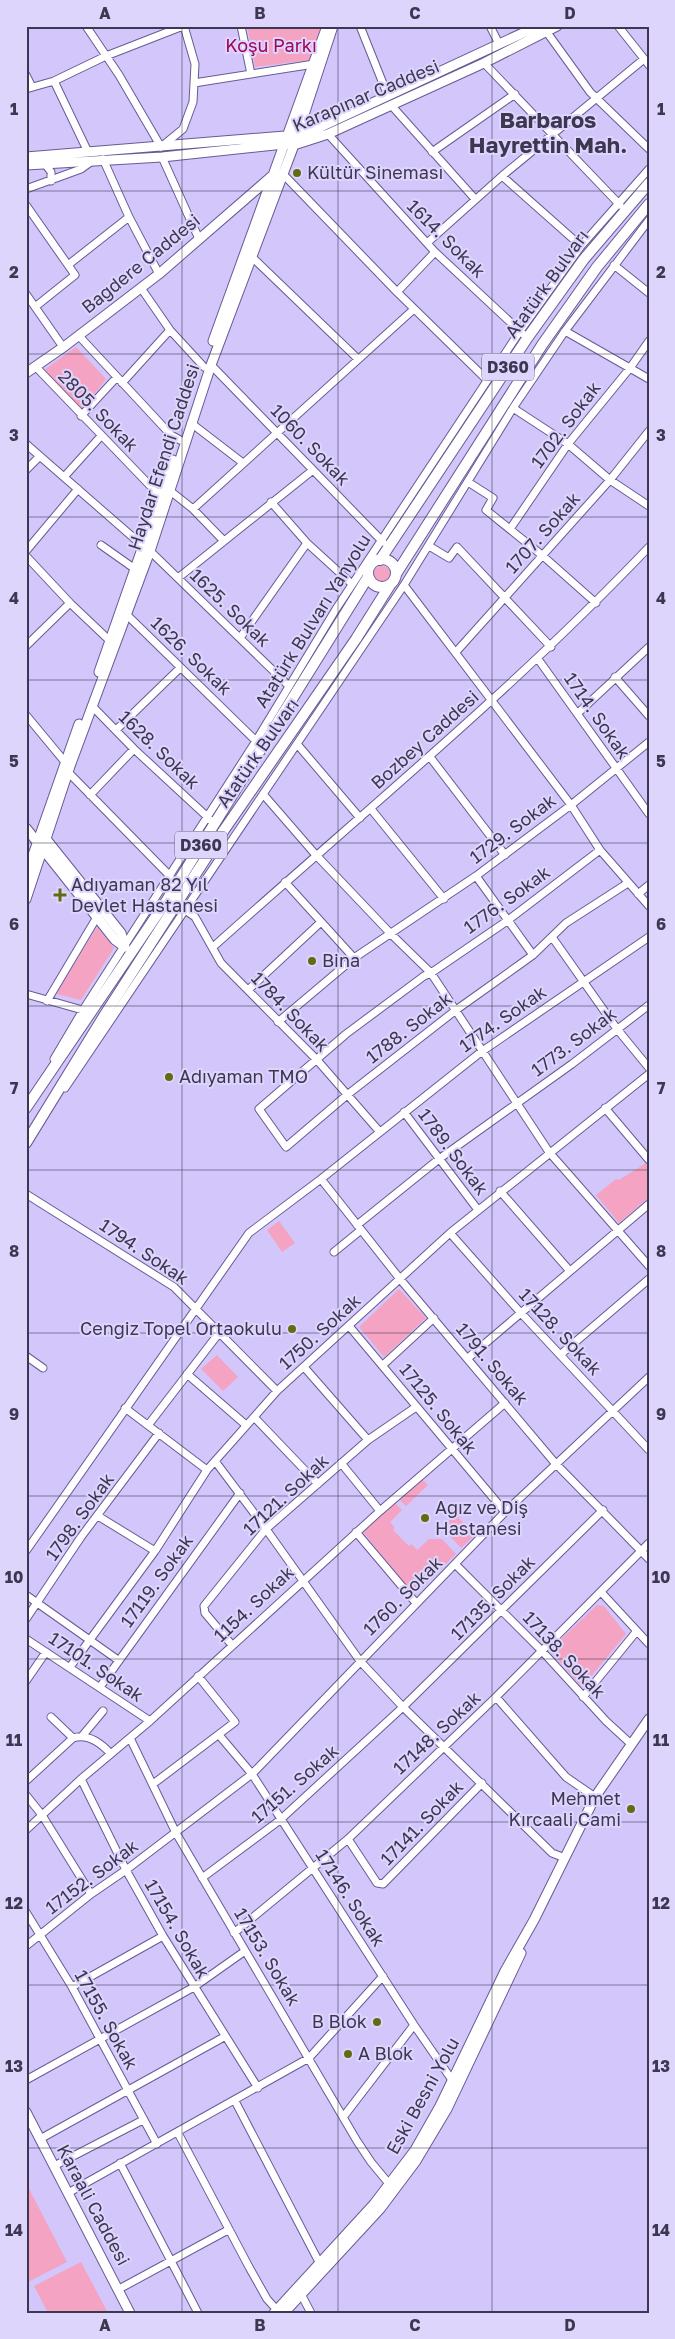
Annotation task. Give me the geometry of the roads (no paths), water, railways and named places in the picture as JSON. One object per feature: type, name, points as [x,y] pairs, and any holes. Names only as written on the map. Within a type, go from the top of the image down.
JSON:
[{"type":"highway","name":"Atatürk Bulvarı","points":[[380,560],[385,543],[524,334],[584,259],[621,206],[649,183]]},
{"type":"highway","name":"Atatürk Bulvarı","points":[[396,574],[542,345],[597,267],[649,204]]},
{"type":"highway","points":[[380,560],[390,562],[395,567],[396,574],[390,585],[377,587],[368,577],[370,566],[380,560]]},
{"type":"highway","name":"Atatürk Bulvarı","points":[[26,1107],[87,1011],[167,900],[210,819],[278,724],[368,577]]},
{"type":"highway","name":"Atatürk Bulvarı","points":[[26,1143],[104,1016],[182,907],[224,830],[356,639],[390,585]]},
{"type":"main road","name":"Haydar Efendi Caddesi","points":[[26,899],[65,762],[135,569],[147,549],[160,496],[278,174],[294,145],[292,134],[327,26]]},
{"type":"main road","name":"Haydar Efendi Caddesi","points":[[26,875],[42,843],[126,614],[191,423],[207,366],[252,257],[278,174],[284,144],[292,134],[333,26]]},
{"type":"main road","name":"Karapınar Caddesi","points":[[26,158],[90,156],[103,159],[162,157],[284,144],[294,145],[328,134],[499,44],[542,29],[557,26]]},
{"type":"main road","name":"Karapınar Caddesi","points":[[26,166],[161,147],[292,134],[323,127],[484,63],[542,29]]},
{"type":"main road","name":"Bagdere Caddesi","points":[[26,373],[159,274],[198,239],[278,174]]},
{"type":"main road","points":[[26,828],[42,843],[121,933],[124,947]]},
{"type":"main road","points":[[42,843],[96,917],[115,940],[124,947]]},
{"type":"main road","name":"Eski Besni Yolu","points":[[278,2312],[390,2185],[423,2136],[505,1971],[534,1920],[595,1797],[649,1719]]},
{"type":"main road","name":"Eski Besni Yolu","points":[[278,2312],[301,2294],[380,2209],[426,2147],[512,1974],[534,1920]]},
{"type":"main road","name":"Karaali Caddesi","points":[[26,2112],[130,2313]]},
{"type":"street","points":[[26,76],[29,88],[54,81],[106,56],[184,26],[194,64],[194,83],[193,102],[183,129],[161,147],[106,56],[86,26]]},
{"type":"street","points":[[241,26],[251,74]]},
{"type":"street","points":[[360,26],[390,101],[432,152],[475,199]]},
{"type":"street","points":[[490,26],[499,44]]},
{"type":"street","points":[[427,243],[502,176],[597,98],[646,62],[618,26]]},
{"type":"street","points":[[542,29],[597,98],[649,149]]},
{"type":"street","points":[[484,63],[621,206]]},
{"type":"street","points":[[194,83],[314,64]]},
{"type":"street","points":[[26,190],[81,169],[90,156],[54,81]]},
{"type":"street","points":[[432,152],[515,94]]},
{"type":"street","name":"1614. Sokak","points":[[328,134],[435,252],[524,334]]},
{"type":"street","points":[[162,157],[198,239]]},
{"type":"street","points":[[103,159],[129,217],[159,274]]},
{"type":"street","points":[[45,164],[51,172],[50,181]]},
{"type":"street","points":[[480,400],[487,380],[524,334],[581,246],[621,206],[649,169]]},
{"type":"street","points":[[278,174],[487,380]]},
{"type":"street","points":[[502,176],[581,246]]},
{"type":"street","points":[[26,205],[75,275],[35,306]]},
{"type":"street","points":[[68,265],[129,217]]},
{"type":"street","points":[[182,907],[263,794],[404,585],[514,408],[565,331],[649,220]]},
{"type":"street","points":[[397,292],[435,252]]},
{"type":"street","points":[[252,257],[358,359]]},
{"type":"street","points":[[614,264],[649,294]]},
{"type":"street","name":"1060. Sokak","points":[[141,288],[170,330],[385,543]]},
{"type":"street","points":[[26,294],[63,347]]},
{"type":"street","points":[[193,509],[414,309]]},
{"type":"street","points":[[82,416],[170,330]]},
{"type":"street","points":[[565,331],[649,379]]},
{"type":"street","points":[[78,336],[170,436],[180,440]]},
{"type":"street","name":"1702. Sokak","points":[[510,529],[568,444],[630,368],[649,341]]},
{"type":"street","name":"2805. Sokak","points":[[35,366],[160,496]]},
{"type":"street","points":[[514,408],[568,444],[610,480],[649,506]]},
{"type":"street","points":[[191,423],[243,463]]},
{"type":"street","name":"1707. Sokak","points":[[456,652],[610,480],[649,431]]},
{"type":"street","points":[[64,477],[101,436]]},
{"type":"street","name":"1625. Sokak","points":[[26,444],[147,549],[289,686]]},
{"type":"street","points":[[26,470],[40,456]]},
{"type":"street","points":[[178,578],[313,470]]},
{"type":"street","points":[[468,482],[493,498],[486,510],[543,556],[596,603]]},
{"type":"street","points":[[26,551],[78,489]]},
{"type":"street","points":[[169,490],[193,509],[224,541]]},
{"type":"street","points":[[271,502],[307,543],[352,584]]},
{"type":"street","points":[[240,638],[307,543]]},
{"type":"street","name":"Atatürk Bulvarı Yanyolu","points":[[87,1011],[124,947],[210,819],[352,584],[385,543]]},
{"type":"street","points":[[101,545],[135,569]]},
{"type":"street","points":[[429,546],[449,558],[457,547],[551,647]]},
{"type":"street","name":"Bozbey Caddesi","points":[[213,947],[315,854],[371,809],[538,659],[596,603],[649,547]]},
{"type":"street","points":[[26,556],[70,603],[110,641]]},
{"type":"street","points":[[404,585],[571,805],[600,850],[649,906]]},
{"type":"street","points":[[26,646],[70,603]]},
{"type":"street","name":"1626. Sokak","points":[[126,614],[256,741]]},
{"type":"street","points":[[578,713],[649,646]]},
{"type":"street","name":"1714. Sokak","points":[[538,659],[649,814]]},
{"type":"street","points":[[116,730],[180,668]]},
{"type":"street","points":[[616,677],[649,716]]},
{"type":"street","name":"1628. Sokak","points":[[92,706],[134,749],[210,819]]},
{"type":"street","points":[[26,715],[65,762]]},
{"type":"street","name":"1729. Sokak","points":[[278,1022],[354,958],[444,899],[505,855],[649,742]]},
{"type":"street","points":[[296,744],[360,818]]},
{"type":"street","points":[[90,795],[134,749]]},
{"type":"street","points":[[430,757],[505,855]]},
{"type":"street","points":[[68,772],[170,876]]},
{"type":"street","points":[[263,794],[315,854],[391,934],[432,973],[481,1052],[549,1152],[649,1266]]},
{"type":"street","points":[[371,809],[444,899]]},
{"type":"street","name":"1776. Sokak","points":[[286,1147],[259,1109],[346,1034],[424,976],[432,973],[507,921],[600,850]]},
{"type":"street","points":[[476,876],[533,955]]},
{"type":"street","points":[[285,882],[354,958]]},
{"type":"street","name":"1788. Sokak","points":[[286,1147],[348,1095],[456,1010],[533,955],[566,923],[628,883]]},
{"type":"street","points":[[638,894],[649,886]]},
{"type":"street","name":"1784. Sokak","points":[[182,907],[195,917],[221,963],[317,1060],[379,1131]]},
{"type":"street","points":[[47,1001],[96,917]]},
{"type":"street","points":[[248,990],[321,922]]},
{"type":"street","points":[[552,937],[617,1028],[649,1068]]},
{"type":"street","name":"1774. Sokak","points":[[26,1551],[195,1307],[249,1233],[321,1179],[379,1131],[481,1052],[649,937]]},
{"type":"street","points":[[26,994],[87,1011]]},
{"type":"street","name":"1773. Sokak","points":[[334,1252],[439,1159],[517,1104],[649,1005]]},
{"type":"street","name":"1750. Sokak","points":[[70,1667],[155,1551],[207,1470],[277,1391],[450,1233],[500,1191],[649,1074]]},
{"type":"street","points":[[605,1108],[649,1160]]},
{"type":"street","name":"1789. Sokak","points":[[404,1112],[478,1210]]},
{"type":"street","name":"1791. Sokak","points":[[321,1179],[400,1279],[555,1462],[649,1559]]},
{"type":"street","points":[[500,1191],[569,1270]]},
{"type":"street","name":"1794. Sokak","points":[[26,1194],[174,1287],[277,1391]]},
{"type":"street","points":[[468,1358],[569,1270],[649,1204]]},
{"type":"street","name":"17128. Sokak","points":[[450,1233],[520,1312],[649,1450]]},
{"type":"street","points":[[560,1355],[649,1279]]},
{"type":"street","points":[[383,1365],[434,1318]]},
{"type":"street","name":"17125. Sokak","points":[[349,1326],[505,1512]]},
{"type":"street","points":[[149,1424],[219,1333]]},
{"type":"street","points":[[26,1356],[43,1368]]},
{"type":"street","points":[[304,1367],[368,1440]]},
{"type":"street","points":[[187,1374],[246,1425]]},
{"type":"street","name":"1760. Sokak","points":[[176,1833],[252,1774],[555,1462],[649,1377]]},
{"type":"street","name":"1154. Sokak","points":[[26,1830],[81,1779],[150,1721],[302,1580],[505,1403]]},
{"type":"street","name":"17121. Sokak","points":[[232,1646],[205,1613],[204,1606],[266,1529],[368,1440],[416,1407]]},
{"type":"street","points":[[125,1408],[149,1424],[207,1470]]},
{"type":"street","points":[[254,1418],[318,1484]]},
{"type":"street","name":"1798. Sokak","points":[[26,1619],[81,1537],[159,1433]]},
{"type":"street","points":[[215,1461],[360,1661],[403,1707],[552,1853],[565,1858]]},
{"type":"street","points":[[341,1464],[380,1511]]},
{"type":"street","name":"17119. Sokak","points":[[100,1687],[240,1493]]},
{"type":"street","name":"17135. Sokak","points":[[403,1707],[502,1612],[603,1510]]},
{"type":"street","points":[[98,1516],[155,1551]]},
{"type":"street","points":[[356,1532],[416,1603]]},
{"type":"street","name":"17148. Sokak","points":[[234,1933],[348,1839],[496,1697],[649,1543]]},
{"type":"street","name":"17138. Sokak","points":[[456,1565],[631,1744]]},
{"type":"street","points":[[601,1592],[649,1644]]},
{"type":"street","points":[[26,1595],[118,1660]]},
{"type":"street","points":[[583,1697],[636,1632]]},
{"type":"street","name":"17101. Sokak","points":[[26,1639],[150,1721]]},
{"type":"street","points":[[26,1681],[46,1652]]},
{"type":"street","points":[[153,1784],[235,1722],[198,1676]]},
{"type":"street","points":[[496,1697],[566,1777],[595,1797]]},
{"type":"street","name":"17151. Sokak","points":[[202,1878],[280,1820],[403,1707]]},
{"type":"street","points":[[26,1781],[73,1738],[83,1735],[103,1711]]},
{"type":"street","points":[[51,1717],[73,1738]]},
{"type":"street","points":[[83,1735],[111,1754]]},
{"type":"street","name":"17146. Sokak","points":[[219,1735],[252,1774],[280,1820],[452,2080]]},
{"type":"street","name":"17153. Sokak","points":[[130,1738],[176,1833],[202,1878],[371,2162],[390,2185]]},
{"type":"street","name":"17154. Sokak","points":[[81,1779],[126,1870],[163,1936],[224,2037],[258,2088]]},
{"type":"street","name":"17141. Sokak","points":[[348,1839],[377,1883],[383,1884],[482,1783]]},
{"type":"street","points":[[26,1795],[42,1815],[91,1894]]},
{"type":"street","name":"17152. Sokak","points":[[26,1946],[41,1936],[91,1894],[176,1833]]},
{"type":"street","name":"17155. Sokak","points":[[26,1912],[72,1987],[157,2144]]},
{"type":"street","points":[[72,1987],[163,1936]]},
{"type":"street","points":[[26,2080],[194,1987],[245,1951]]},
{"type":"street","points":[[68,2193],[310,2058],[383,1976]]},
{"type":"street","points":[[344,2116],[414,2025]]},
{"type":"street","points":[[40,2139],[224,2037]]},
{"type":"street","points":[[235,2101],[320,2264]]},
{"type":"street","points":[[54,2166],[143,2120]]},
{"type":"street","points":[[178,2133],[266,2299],[278,2312]]},
{"type":"street","points":[[120,2164],[198,2313]]},
{"type":"street","points":[[119,2289],[228,2230]]},
{"type":"street","points":[[301,2294],[311,2313]]},
{"type":"place","name":"Kültür Sineması","points":[[297,173]]},
{"type":"place","name":"Adıyaman 82 Yıl Devlet Hastanesi","points":[[60,895]]},
{"type":"place","name":"Bina","points":[[312,961]]},
{"type":"place","name":"Adıyaman TMO","points":[[169,1077]]},
{"type":"place","name":"Cengiz Topel Ortaokulu","points":[[292,1329]]},
{"type":"place","name":"Ağız ve Diş Hastanesi","points":[[425,1518]]},
{"type":"place","name":"Mehmet Kırcaali Cami","points":[[631,1809]]},
{"type":"place","name":"B Blok","points":[[377,2022]]},
{"type":"place","name":"A Blok","points":[[348,2054]]},
{"type":"district","name":"Barbaros Hayrettin Mah.","points":[[548,132]]},
{"type":"park label","name":"Koşu Parkı","points":[[271,46]]}]
